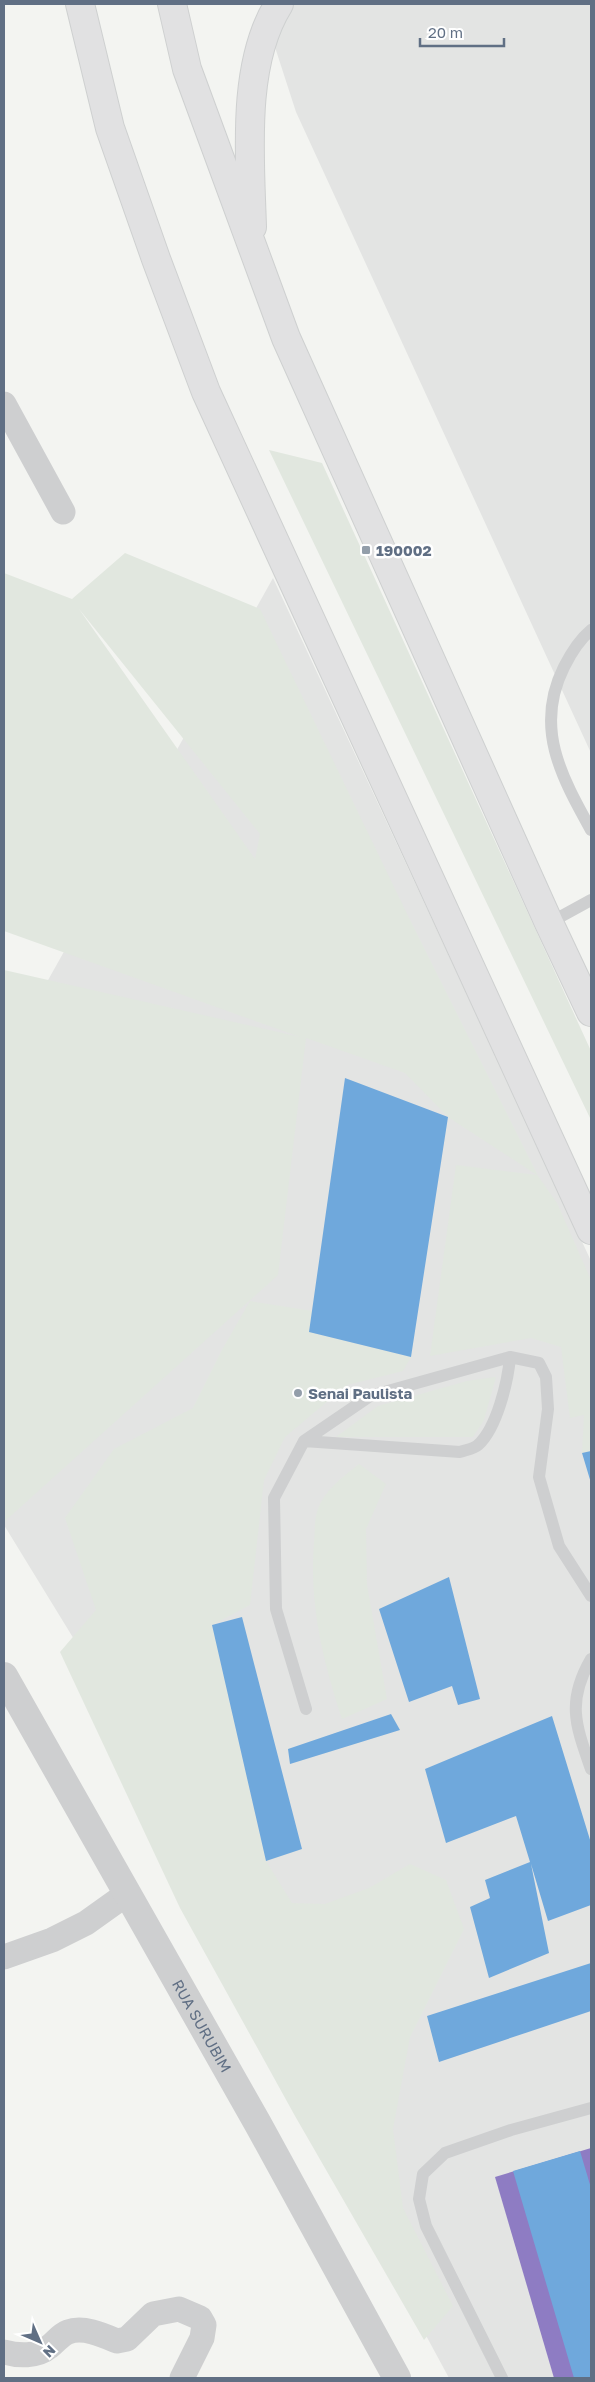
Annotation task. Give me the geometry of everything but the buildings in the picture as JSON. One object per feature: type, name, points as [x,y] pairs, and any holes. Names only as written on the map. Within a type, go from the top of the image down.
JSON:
[{"type":"highway","points":[[80,4],[110,128],[156,259],[206,392],[591,1230]]},
{"type":"highway","points":[[172,4],[187,69],[253,254],[286,338],[549,923],[591,1012]]},
{"type":"highway","points":[[253,254],[249,132],[254,79],[264,37],[279,4]]},
{"type":"street","points":[[4,404],[64,512]]},
{"type":"street","name":"RUA SURUBIM","points":[[4,1676],[258,2124],[397,2378]]},
{"type":"street","points":[[4,1957],[52,1940],[86,1922],[128,1893]]},
{"type":"street","points":[[4,2352],[16,2355],[37,2354],[49,2348],[58,2338],[68,2332],[82,2331],[102,2334],[117,2341],[126,2339],[153,2314],[179,2309],[200,2318],[204,2325],[202,2338],[182,2378]]},
{"type":"lane","points":[[591,630],[570,655],[556,682],[550,710],[551,742],[571,795],[591,830]]},
{"type":"lane","points":[[549,923],[591,900]]},
{"type":"lane","points":[[304,1441],[460,1452],[478,1446],[492,1425],[508,1378],[510,1356]]},
{"type":"lane","points":[[306,1709],[276,1609],[274,1498],[304,1441],[370,1396],[510,1356],[539,1363],[546,1377],[548,1409],[539,1476],[559,1546],[591,1596]]},
{"type":"lane","points":[[591,1659],[583,1674],[576,1698],[576,1727],[591,1769]]},
{"type":"lane","points":[[502,2378],[426,2226],[420,2198],[423,2174],[446,2153],[511,2130],[591,2108]]},
{"type":"shaded area","points":[[261,4],[591,4],[591,753],[296,112]]},
{"type":"shaded area","points":[[269,450],[322,463],[591,1051],[591,1120]]},
{"type":"shaded area","points":[[125,553],[260,609],[410,920],[538,1176],[557,1203],[591,1280],[591,1451],[582,1453],[584,1415],[570,1418],[561,1347],[531,1338],[430,1356],[456,1165],[537,1175],[448,1117],[405,1073],[306,1038],[278,1275],[4,1522],[4,970],[300,1037],[4,931],[4,573],[72,599]],"holes":[[[79,609],[260,834],[255,859]]]},
{"type":"shaded area","name":"Senai Paulista","points":[[273,578],[591,1261],[591,2378],[449,2378],[309,2119],[126,1724],[4,1525],[4,1224],[14,1041]]},
{"type":"shaded area","points":[[250,1301],[312,1311],[309,1332],[411,1357],[403,1371],[347,1385],[285,1437],[264,1480],[250,1605],[212,1625],[266,1861],[292,1903],[325,1904],[369,1888],[410,1864],[446,1880],[464,1929],[410,2037],[393,2129],[403,2208],[453,2306],[424,2340],[295,2116],[180,1908],[60,1652],[96,1610],[65,1518],[114,1449],[193,1408],[223,1348]]},
{"type":"shaded area","points":[[496,1377],[484,1420],[473,1437],[336,1437],[378,1406],[467,1381]]},
{"type":"shaded area","points":[[359,1464],[386,1484],[366,1529],[367,1585],[387,1699],[342,1719],[323,1654],[319,1632],[313,1566],[315,1524],[317,1512],[324,1497],[334,1485]]},
{"type":"place","name":"190002","points":[[366,550]]},
{"type":"place","name":"Senai Paulista","points":[[298,1393]]}]
